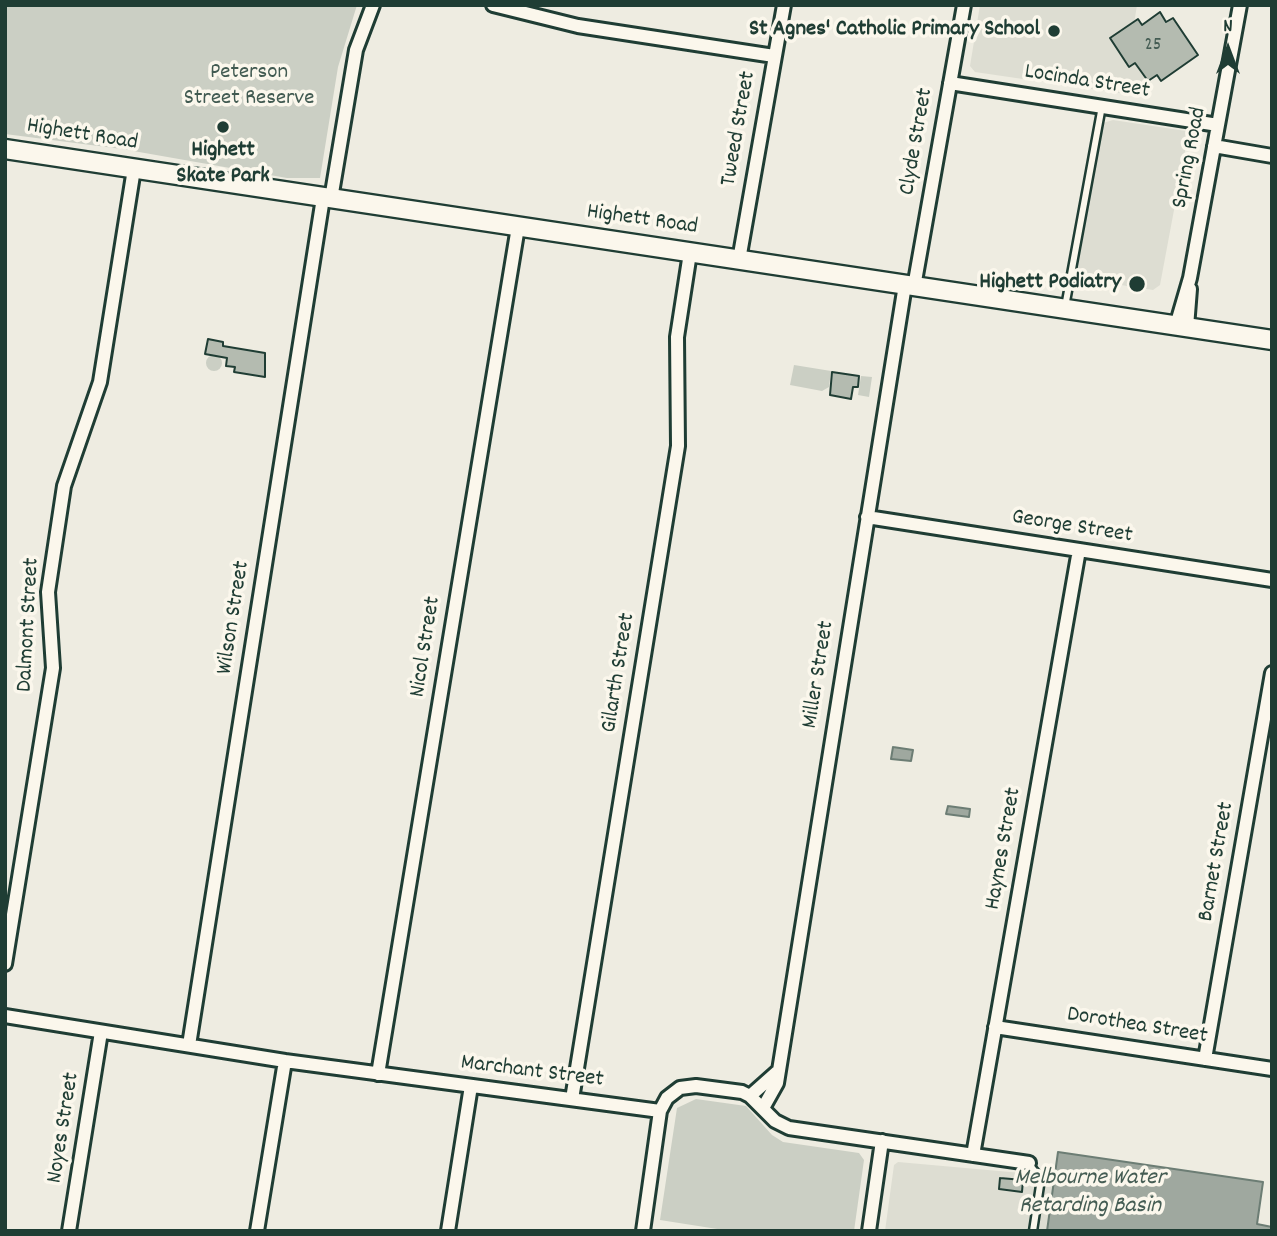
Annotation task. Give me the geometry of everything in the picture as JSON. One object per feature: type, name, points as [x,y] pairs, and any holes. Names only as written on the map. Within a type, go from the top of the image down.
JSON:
[{"type":"street","name":"Wilson Street","points":[[189,1045],[327,198],[356,50],[373,5]]},
{"type":"street","points":[[493,5],[578,26],[774,56]]},
{"type":"street","name":"Tweed Street","points":[[739,260],[784,5]]},
{"type":"street","name":"Clyde Street","points":[[909,286],[964,5]]},
{"type":"street","name":"Spring Road","points":[[1182,326],[1240,5]]},
{"type":"street","name":"Locinda Street","points":[[950,83],[1219,125]]},
{"type":"street","points":[[1214,146],[1272,156]]},
{"type":"street","name":"Highett Road","points":[[5,149],[1272,340]]},
{"type":"street","name":"Dalmont Street","points":[[5,964],[54,668],[48,592],[64,486],[100,382],[134,169]]},
{"type":"street","name":"Nicol Street","points":[[378,1074],[518,227]]},
{"type":"street","name":"Gilarth Street","points":[[572,1099],[678,446],[677,337],[690,253]]},
{"type":"street","name":"Miller Street","points":[[763,1108],[774,1092],[867,517],[909,286]]},
{"type":"street","name":"George Street","points":[[867,517],[1272,580]]},
{"type":"street","name":"Haynes Street","points":[[973,1155],[1079,550]]},
{"type":"street","name":"Barnet Street","points":[[1205,1059],[1272,673]]},
{"type":"street","name":"Marchant Street","points":[[5,1016],[378,1074],[660,1111]]},
{"type":"street","name":"Dorothea Street","points":[[996,1027],[1272,1069]]},
{"type":"street","name":"Noyes Street","points":[[69,1231],[101,1032]]},
{"type":"street","points":[[257,1231],[285,1060]]},
{"type":"street","points":[[750,1096],[777,1072]]},
{"type":"street","points":[[448,1231],[471,1086]]},
{"type":"street","points":[[643,1231],[660,1111],[671,1094],[687,1087],[741,1092],[750,1096],[775,1121],[789,1128],[1029,1163]]},
{"type":"street","points":[[869,1231],[882,1141]]},
{"type":"lane","points":[[1065,309],[1102,106]]},
{"type":"lane","points":[[1029,1163],[1041,1179],[1032,1231]]},
{"type":"shaded area","name":"St Agnes' Catholic Primary School","points":[[980,5],[1137,5],[1129,56],[1148,82],[1146,97],[975,72],[970,66]]},
{"type":"shaded area","points":[[1113,120],[1186,131],[1188,135],[1160,285],[1153,290],[1076,278],[1103,123]]},
{"type":"shaded area","points":[[898,1162],[1055,1176],[1047,1231],[885,1231],[894,1165]]},
{"type":"green space","name":"Peterson Street Reserve","points":[[5,5],[357,5],[338,67],[320,178],[287,178],[122,149],[5,134]]},
{"type":"green space","points":[[211,355],[217,355],[222,363],[220,369],[211,371],[206,366],[206,360]]},
{"type":"green space","points":[[794,365],[831,371],[829,387],[822,391],[790,385]]},
{"type":"green space","points":[[861,376],[872,377],[869,397],[858,395]]},
{"type":"green space","points":[[696,1099],[746,1106],[772,1135],[783,1142],[859,1153],[864,1160],[854,1231],[730,1231],[660,1220],[677,1108]]},
{"type":"water","points":[[893,747],[913,750],[911,761],[891,759]]},
{"type":"water","points":[[948,806],[970,809],[969,817],[946,814]]},
{"type":"water","name":"Melbourne Water Retarding Basin","points":[[1058,1152],[1263,1182],[1257,1224],[1272,1227],[1272,1231],[1047,1231]]},
{"type":"building","points":[[1160,12],[1166,22],[1173,18],[1198,55],[1161,81],[1157,75],[1148,81],[1135,63],[1129,67],[1110,38],[1138,19],[1142,25]]},
{"type":"building","points":[[208,339],[223,342],[223,346],[265,353],[265,377],[234,372],[235,367],[226,366],[227,358],[205,354]]},
{"type":"building","points":[[832,372],[859,376],[858,387],[853,387],[851,399],[830,395]]},
{"type":"building","points":[[1000,1178],[1023,1180],[1022,1192],[999,1189]]},
{"type":"place","name":"St Agnes' Catholic Primary School","points":[[1054,31]]},
{"type":"place","name":"Highett Skate Park","points":[[223,127]]},
{"type":"place","name":"Highett Podiatry","points":[[1137,284]]}]
